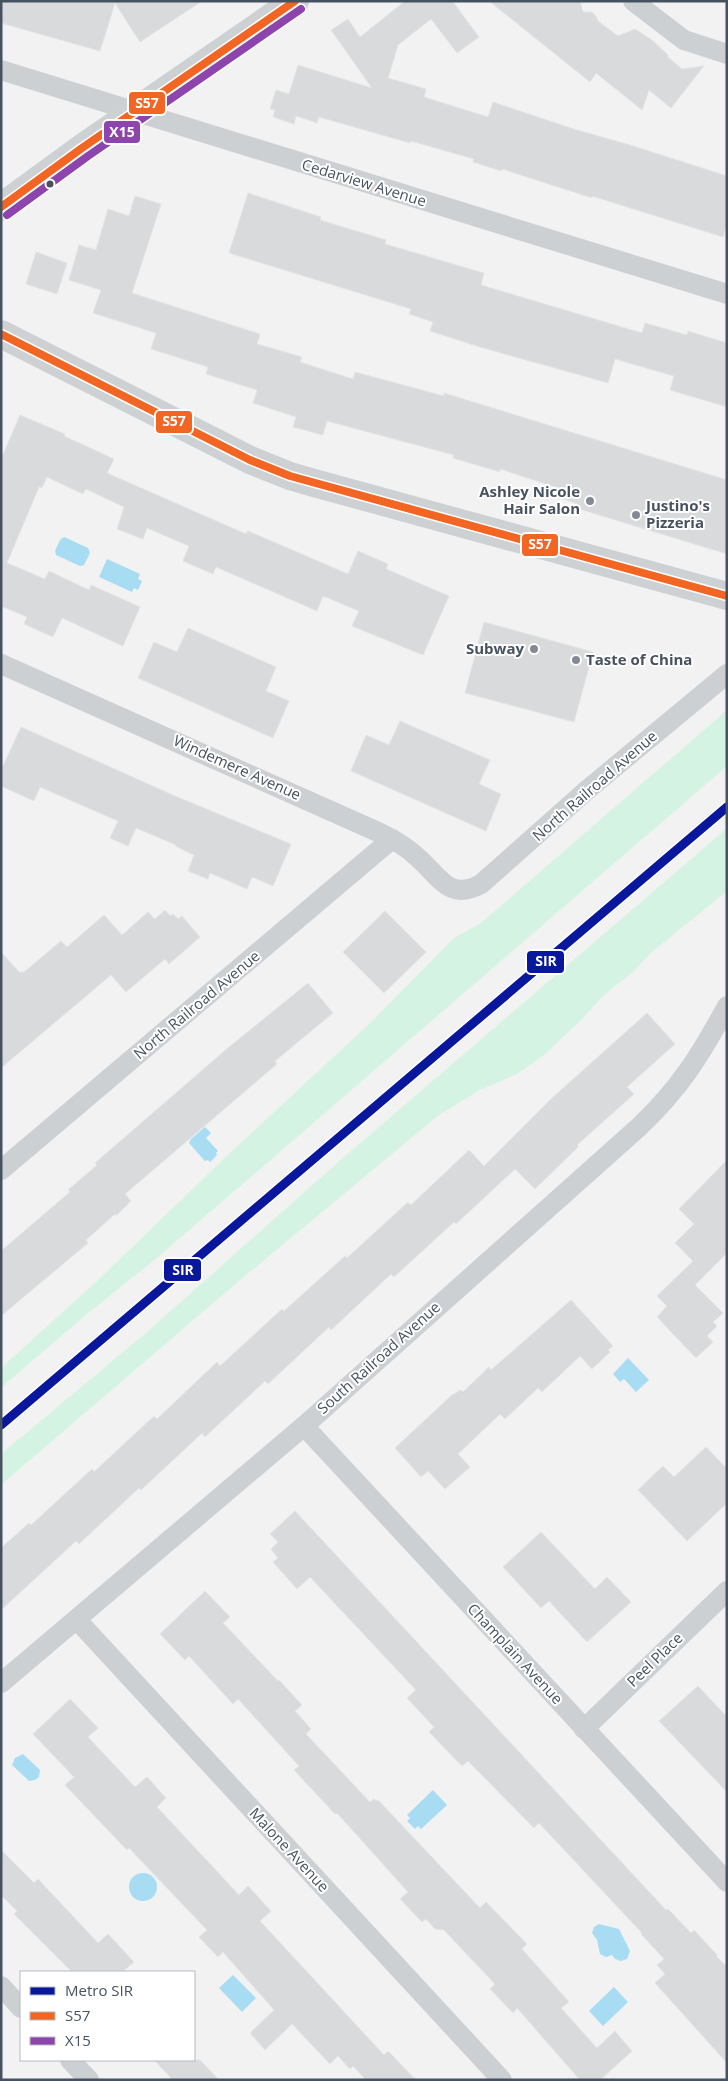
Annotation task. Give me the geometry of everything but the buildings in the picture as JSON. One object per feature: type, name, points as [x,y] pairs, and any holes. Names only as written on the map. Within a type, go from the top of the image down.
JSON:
[{"type":"street","points":[[1,207],[135,111],[295,1]]},
{"type":"street","points":[[633,1],[684,40],[727,54]]},
{"type":"street","name":"Cedarview Avenue","points":[[1,70],[727,294]]},
{"type":"street","points":[[1,334],[229,450],[269,468],[323,485],[727,596]]},
{"type":"street","name":"Windemere Avenue","points":[[1,664],[392,839],[418,857],[440,881],[450,888],[460,890]]},
{"type":"street","name":"North Railroad Avenue","points":[[460,890],[472,889],[481,884],[587,790],[727,674]]},
{"type":"street","name":"North Railroad Avenue","points":[[1,1170],[392,839]]},
{"type":"street","name":"South Railroad Avenue","points":[[1,1683],[304,1426],[656,1111],[671,1095],[694,1064],[727,1006]]},
{"type":"street","name":"Champlain Avenue","points":[[304,1426],[727,1882]]},
{"type":"street","name":"Peel Place","points":[[584,1729],[727,1592]]},
{"type":"street","name":"Malone Avenue","points":[[77,1620],[502,2080]]},
{"type":"street","points":[[1,1986],[20,2007]]},
{"type":"street","points":[[71,2061],[89,2080]]},
{"type":"green space","points":[[727,710],[727,766],[158,1257],[81,1319],[1,1388],[1,1368],[97,1281],[233,1150],[366,1027],[454,938],[481,923]]},
{"type":"green space","points":[[727,828],[727,891],[652,952],[633,972],[604,995],[545,1054],[517,1074],[478,1091],[439,1115],[239,1281],[1,1485],[1,1454],[147,1332],[336,1164]]},
{"type":"water","points":[[64,537],[88,548],[90,553],[84,565],[80,566],[56,555],[55,551],[60,540]]},
{"type":"water","points":[[107,559],[140,574],[138,579],[142,581],[138,590],[134,588],[132,592],[99,577]]},
{"type":"water","points":[[205,1127],[211,1133],[206,1138],[218,1151],[217,1155],[210,1162],[208,1160],[205,1161],[189,1143]]},
{"type":"water","points":[[628,1358],[649,1380],[636,1392],[624,1379],[620,1382],[613,1374]]},
{"type":"water","points":[[23,1754],[40,1770],[39,1777],[35,1780],[29,1781],[12,1765],[15,1758]]},
{"type":"water","points":[[433,1790],[447,1805],[421,1829],[418,1826],[415,1829],[407,1821],[410,1818],[407,1815]]},
{"type":"water","points":[[143,1873],[153,1877],[157,1887],[153,1897],[143,1901],[133,1897],[129,1887],[133,1877]]},
{"type":"water","points":[[599,1924],[619,1929],[630,1951],[627,1959],[621,1961],[615,1959],[612,1955],[606,1957],[600,1954],[597,1940],[592,1933],[594,1927]]},
{"type":"water","points":[[233,1975],[256,1998],[242,2012],[219,1988]]},
{"type":"water","points":[[614,1987],[628,2002],[603,2026],[589,2011]]},
{"type":"metro line","name":"SIR","points":[[1,1425],[727,807]]},
{"type":"transit line","name":"S57","points":[[1,207],[82,148],[295,1]]},
{"type":"transit line","name":"X15","points":[[7,215],[88,156],[301,9]]},
{"type":"transit line","name":"S57","points":[[1,334],[250,460],[290,476],[727,596]]},
{"type":"place","name":"Ashley Nicole Hair Salon","points":[[590,501]]},
{"type":"place","name":"Justino's Pizzeria","points":[[636,515]]},
{"type":"place","name":"Subway","points":[[534,649]]},
{"type":"place","name":"Taste of China","points":[[576,660]]}]
